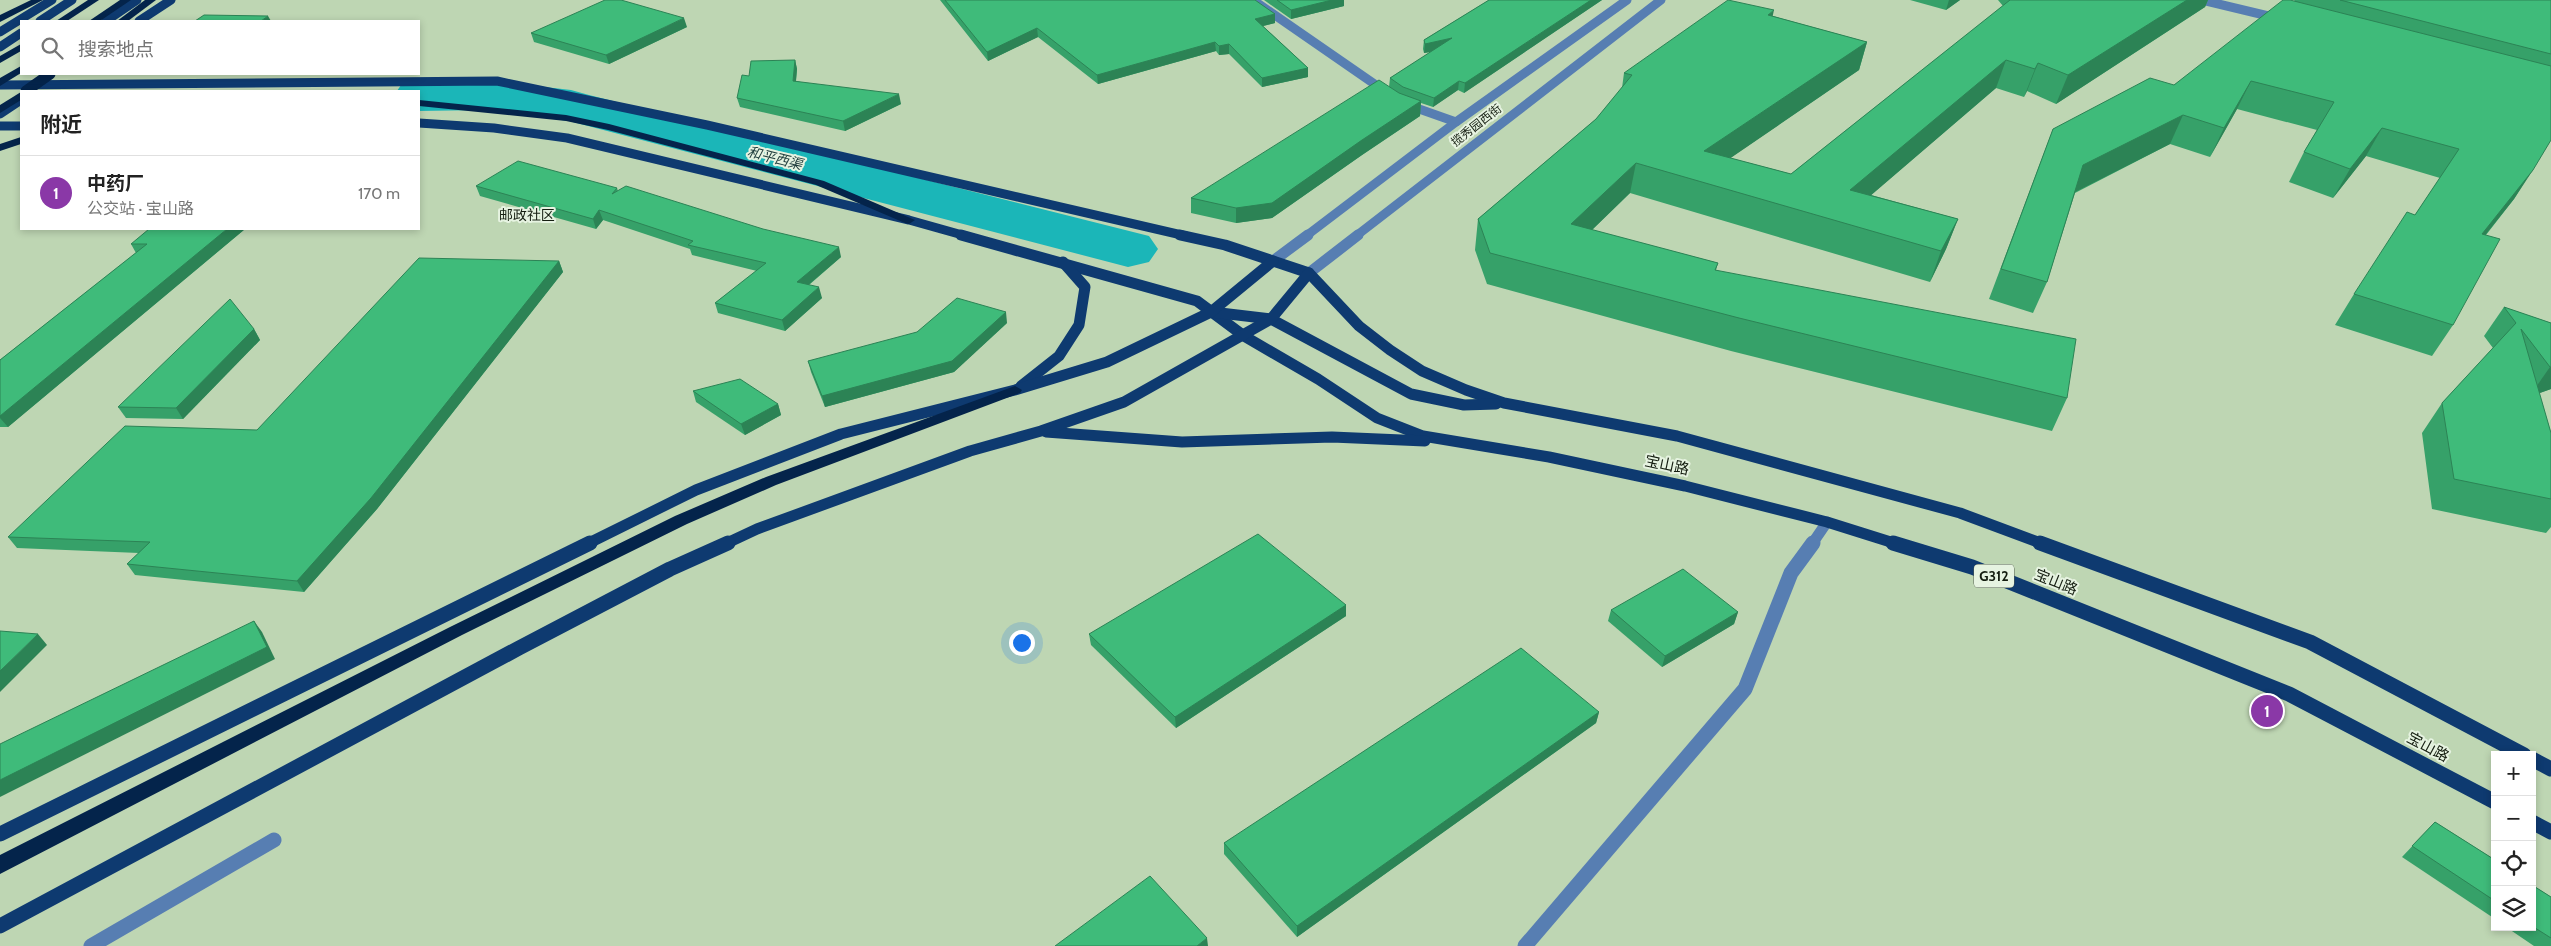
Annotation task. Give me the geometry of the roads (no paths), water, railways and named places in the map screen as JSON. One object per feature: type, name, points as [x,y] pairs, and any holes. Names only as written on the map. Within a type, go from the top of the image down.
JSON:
[{"type":"highway","points":[[0,19],[38,0]]},
{"type":"highway","points":[[63,20],[94,0]]},
{"type":"highway","points":[[96,20],[126,0]]},
{"type":"highway","points":[[123,20],[151,0]]},
{"type":"highway","points":[[0,60],[20,48]]},
{"type":"highway","points":[[3,84],[20,70]]},
{"type":"highway","points":[[28,90],[49,78]]},
{"type":"highway","points":[[0,110],[20,96]]},
{"type":"highway","points":[[420,103],[566,118],[609,127],[820,183],[909,220]]},
{"type":"highway","points":[[0,148],[20,140]]},
{"type":"highway","points":[[0,865],[456,631],[681,520],[771,480],[1015,390]]},
{"type":"main road","points":[[0,32],[52,0]]},
{"type":"main road","points":[[42,20],[72,0]]},
{"type":"main road","points":[[108,20],[138,0]]},
{"type":"main road","points":[[141,20],[171,0]]},
{"type":"main road","points":[[0,47],[20,34]]},
{"type":"main road","points":[[0,92],[3,84],[25,75]]},
{"type":"main road","points":[[3,84],[49,78],[497,81],[707,125],[1158,228],[1225,245],[1309,273],[1359,326],[1390,350],[1422,371],[1504,403]]},
{"type":"main road","points":[[35,90],[49,78]]},
{"type":"main road","points":[[0,114],[20,101]]},
{"type":"main road","points":[[420,123],[494,128],[567,138],[909,220],[1197,301],[1244,336],[1318,379],[1377,418],[1423,436],[1462,443]]},
{"type":"main road","points":[[0,126],[20,126]]},
{"type":"main road","points":[[0,834],[696,490],[841,434],[1015,390],[1107,362],[1211,312],[1273,261]]},
{"type":"main road","points":[[1015,390],[1059,356],[1079,325],[1085,287],[1063,262]]},
{"type":"main road","points":[[0,926],[519,648],[670,570],[756,529],[970,451],[1041,432],[1124,402],[1244,336],[1271,319],[1309,273]]},
{"type":"main road","points":[[1211,312],[1271,319],[1411,394],[1464,405],[1504,403]]},
{"type":"main road","name":"宝山路","points":[[1504,403],[1676,436],[1960,513],[2310,642],[2516,751]]},
{"type":"main road","points":[[1041,432],[1182,442],[1332,437],[1462,443]]},
{"type":"main road","name":"宝山路","points":[[1462,443],[1549,457],[1686,486],[1827,522],[1972,568],[2289,694],[2491,800]]},
{"type":"main road","points":[[2536,761],[2551,769]]},
{"type":"main road","points":[[2536,824],[2551,832]]},
{"type":"street","points":[[1252,0],[1392,97]]},
{"type":"street","name":"揽秀园西街","points":[[1273,261],[1456,122],[1627,0]]},
{"type":"street","name":"揽秀园西街","points":[[1309,273],[1489,131],[1662,0]]},
{"type":"street","points":[[2202,0],[2280,15],[2286,21]]},
{"type":"street","points":[[1400,102],[1456,122]]},
{"type":"street","points":[[1525,946],[1745,689],[1791,573],[1827,522]]},
{"type":"street","points":[[91,946],[274,840]]},
{"type":"waterway","name":"和平西渠","points":[[420,96],[483,95],[571,106],[1128,249]]},
{"type":"place","name":"中药厂","points":[[2267,711]]},
{"type":"district","name":"邮政社区","points":[[527,215]]}]
